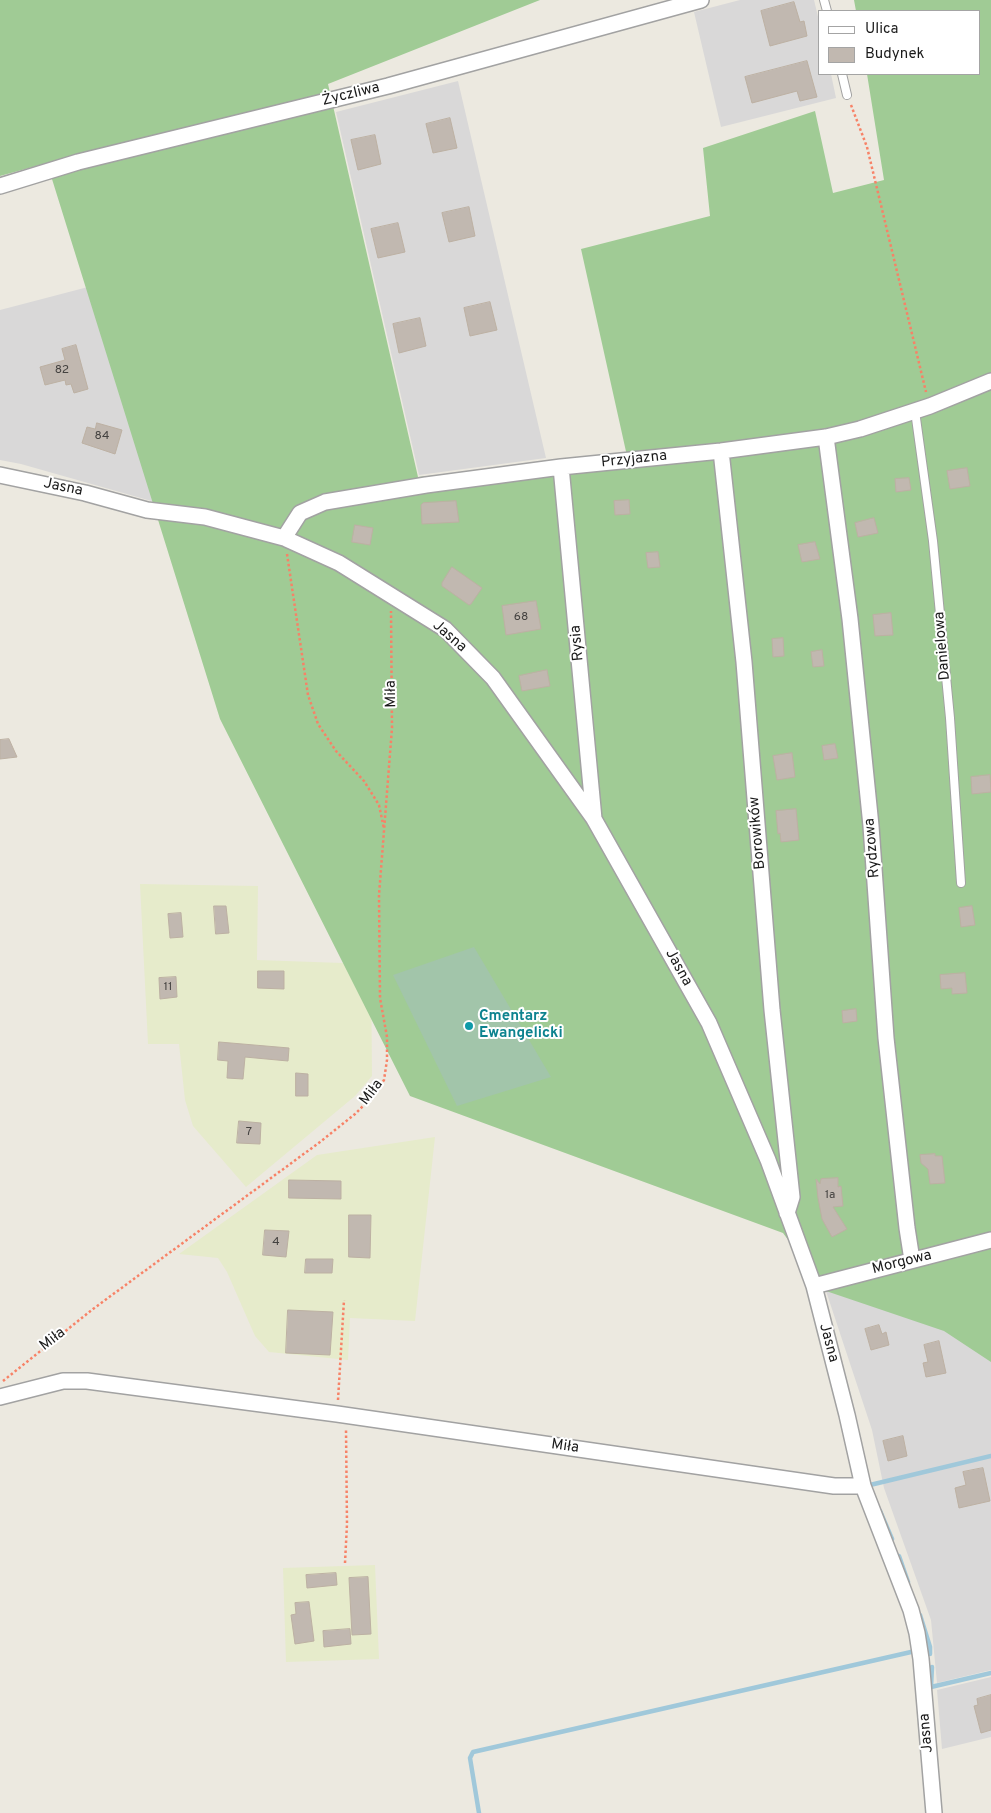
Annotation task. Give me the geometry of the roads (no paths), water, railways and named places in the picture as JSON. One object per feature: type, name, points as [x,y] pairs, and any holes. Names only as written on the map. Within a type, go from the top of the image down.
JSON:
[{"type":"street","name":"Życzliwa","points":[[0,186],[78,162],[388,86],[701,0]]},
{"type":"street","name":"Przyjazna","points":[[284,538],[300,513],[325,502],[426,485],[562,467],[722,452],[826,437],[860,429],[930,406],[991,380]]},
{"type":"street","name":"Rydzowa","points":[[826,437],[852,639],[871,826],[886,1038],[912,1260]]},
{"type":"street","name":"Borowików","points":[[722,452],[744,662],[772,1010],[792,1196],[787,1214]]},
{"type":"street","name":"Rysia","points":[[562,467],[594,820]]},
{"type":"street","name":"Jasna","points":[[0,475],[85,493],[147,510],[205,517],[284,538],[340,562],[445,629],[493,678],[594,820],[709,1023],[768,1160],[814,1286],[863,1486],[911,1610],[917,1633],[921,1659],[934,1813]]},
{"type":"street","name":"Morgowa","points":[[814,1286],[991,1240]]},
{"type":"street","name":"Miła","points":[[0,1397],[63,1381],[80,1380],[341,1414],[834,1486],[863,1486]]},
{"type":"lane","points":[[842,75],[847,94]]},
{"type":"lane","name":"Danielowa","points":[[914,411],[933,541],[950,718],[961,883]]},
{"type":"waterway","points":[[870,1485],[991,1456]]},
{"type":"waterway","points":[[880,1511],[892,1539]]},
{"type":"waterway","points":[[899,1556],[908,1582]]},
{"type":"waterway","points":[[920,1615],[930,1647],[930,1654]]},
{"type":"waterway","points":[[479,1813],[470,1758],[473,1752],[911,1652]]},
{"type":"waterway","points":[[932,1667],[931,1687],[991,1673]]},
{"type":"place","name":"Cmentarz Ewangelicki","points":[[469,1026]]}]
